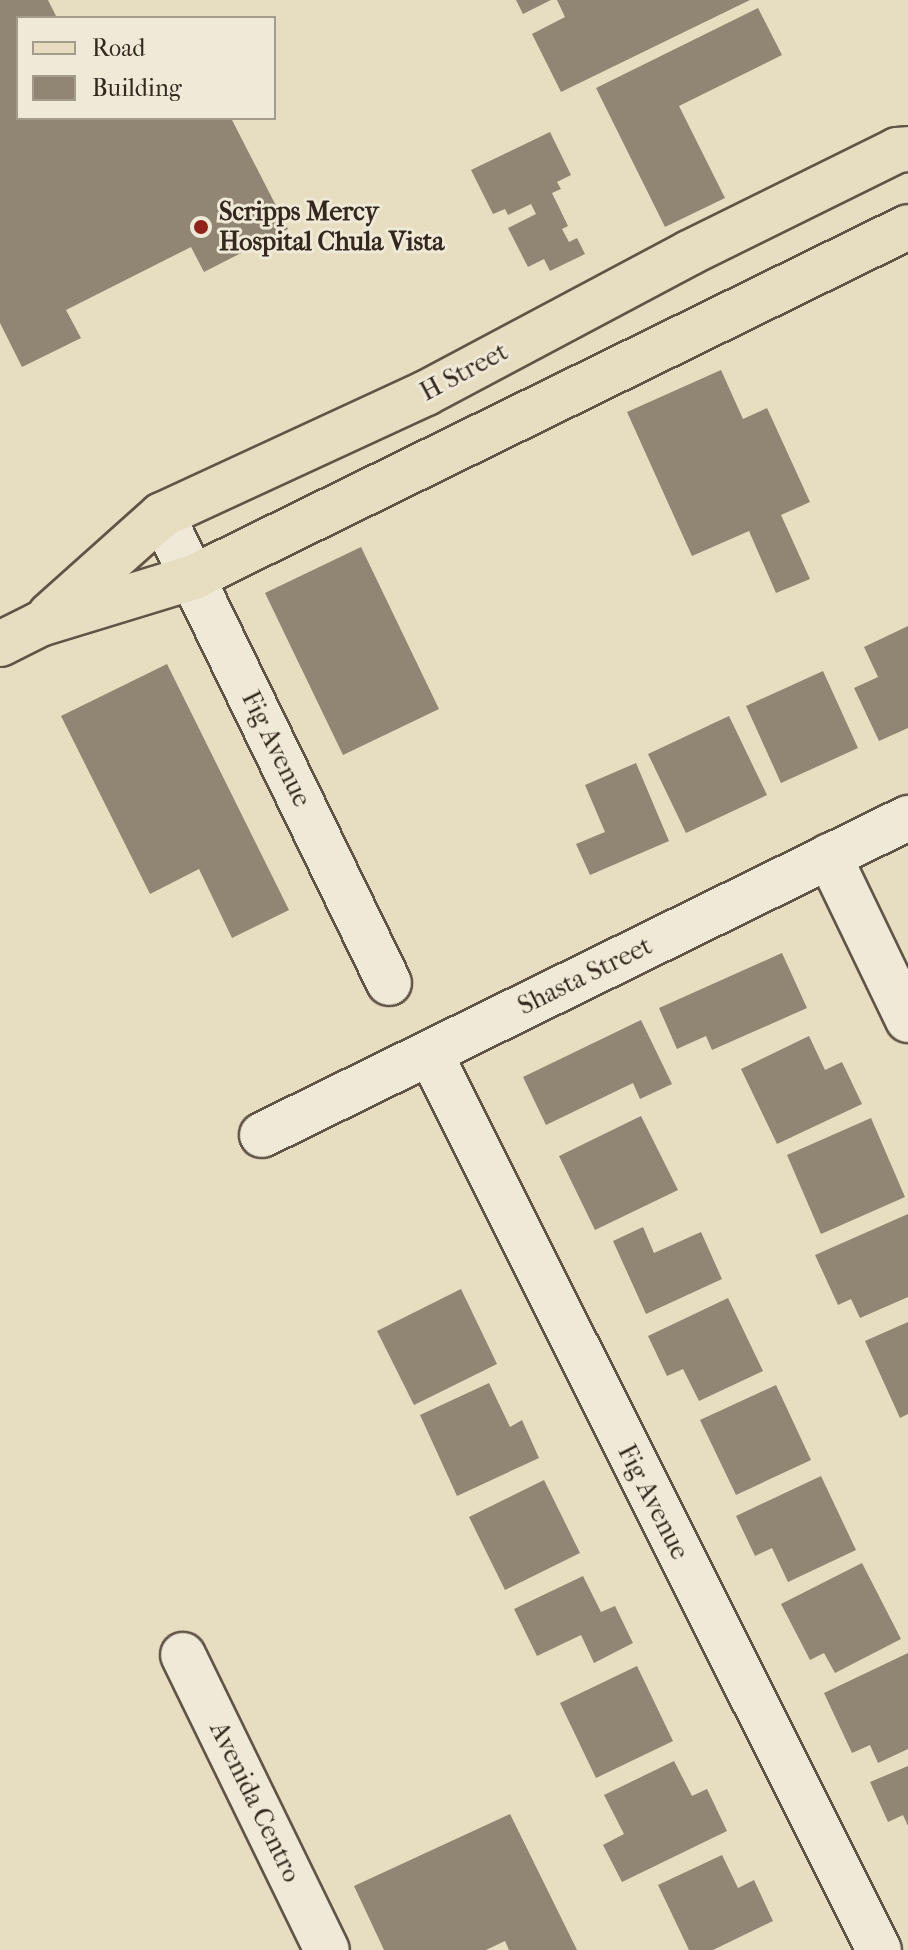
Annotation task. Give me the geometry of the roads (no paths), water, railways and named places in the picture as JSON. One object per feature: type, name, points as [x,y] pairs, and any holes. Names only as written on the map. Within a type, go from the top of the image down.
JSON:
[{"type":"main road","name":"H Street","points":[[40,624],[162,515],[426,393],[689,253],[897,150],[908,149]]},
{"type":"main road","name":"H Street","points":[[0,644],[40,624],[194,577],[908,227]]},
{"type":"street","name":"Fig Avenue","points":[[162,515],[389,983]]},
{"type":"street","name":"Shasta Street","points":[[262,1135],[908,818]]},
{"type":"street","points":[[829,856],[908,1020]]},
{"type":"street","name":"Fig Avenue","points":[[430,1053],[879,1950]]},
{"type":"street","name":"Avenida Centro","points":[[183,1655],[327,1950]]},
{"type":"place","name":"Scripps Mercy Hospital Chula Vista","points":[[201,227]]}]
